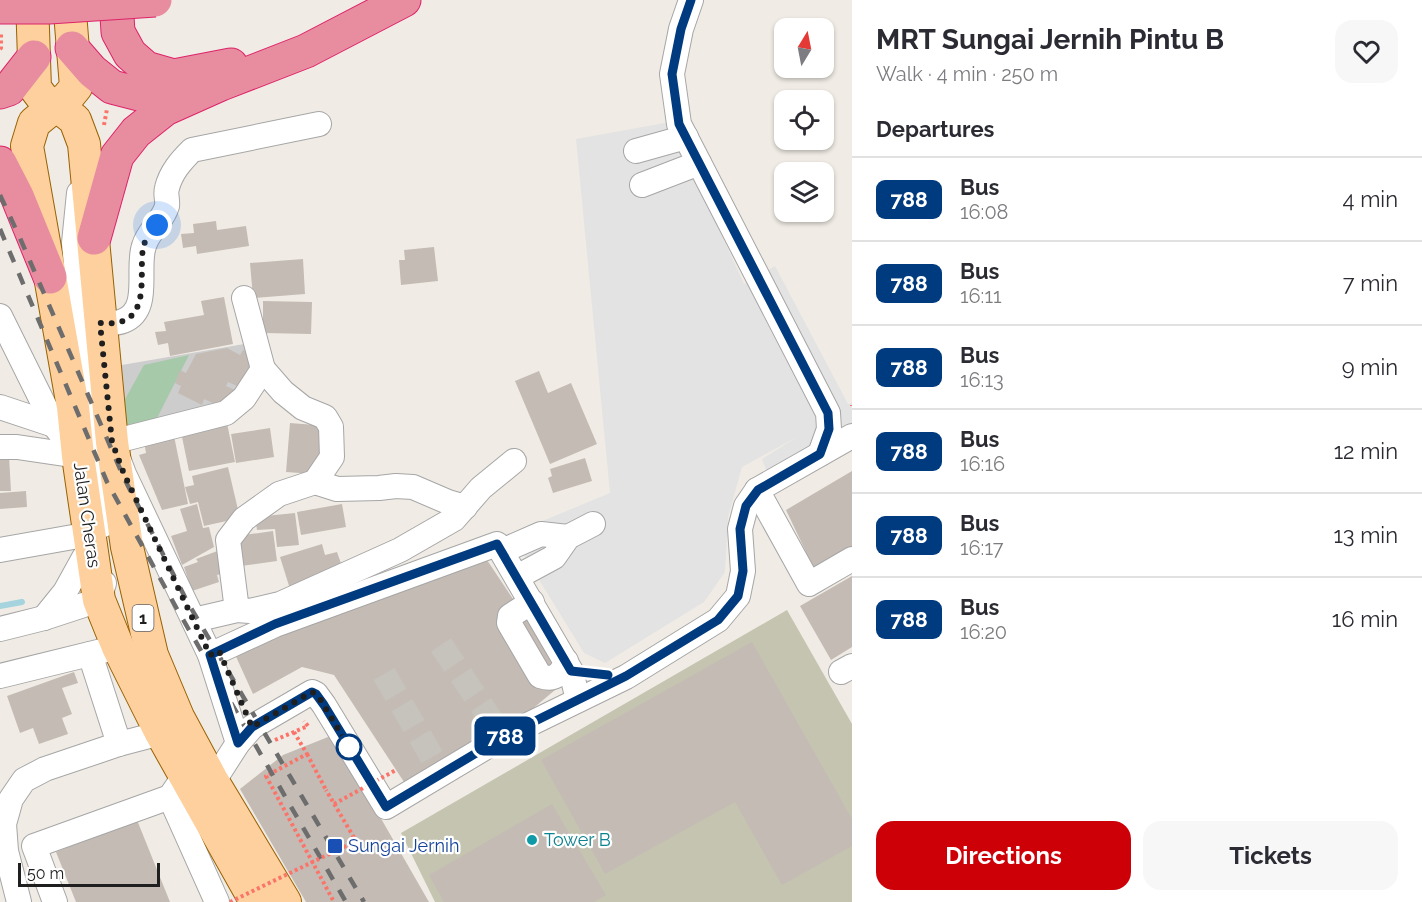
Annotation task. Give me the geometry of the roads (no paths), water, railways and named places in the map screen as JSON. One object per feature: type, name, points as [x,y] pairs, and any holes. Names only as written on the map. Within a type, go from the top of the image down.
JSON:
[{"type":"highway","points":[[116,0],[118,32],[130,54],[146,68],[174,76],[306,51]]},
{"type":"highway","points":[[0,7],[49,7],[155,0]]},
{"type":"highway","points":[[93,238],[117,156],[136,132],[165,109],[221,84],[306,51],[404,0]]},
{"type":"highway","points":[[72,48],[92,71],[112,87],[143,95],[221,84]]},
{"type":"highway","points":[[0,92],[9,89],[34,57]]},
{"type":"highway","points":[[0,163],[17,196],[50,277]]},
{"type":"main road","name":"Jalan Cheras","points":[[32,0],[35,88],[44,100],[56,105],[75,120],[84,144],[112,442],[127,547],[152,655],[178,717],[189,785],[285,902]]},
{"type":"main road","name":"Jalan Cheras","points":[[69,0],[76,87],[67,98],[34,123],[27,146],[73,407],[104,651],[161,733],[256,902]]},
{"type":"street","points":[[692,0],[681,29],[672,74],[679,124],[828,413],[829,429],[820,454]]},
{"type":"street","points":[[100,323],[122,322],[138,307],[143,248],[167,206],[166,189],[177,165],[192,150],[319,124]]},
{"type":"street","points":[[636,151],[686,137]]},
{"type":"street","points":[[0,629],[44,618],[99,600],[108,568],[86,376],[74,243],[84,144]]},
{"type":"street","points":[[642,184],[699,163]]},
{"type":"street","points":[[244,298],[262,369],[283,392],[303,408],[325,417],[331,427],[332,457],[315,483]]},
{"type":"street","points":[[0,316],[54,424],[78,456]]},
{"type":"street","points":[[245,735],[214,653],[194,620],[124,474],[112,442],[226,412],[244,398],[262,369]]},
{"type":"street","points":[[0,407],[54,424]]},
{"type":"street","points":[[828,413],[852,428]]},
{"type":"street","points":[[55,902],[34,846],[189,785],[245,735],[312,692],[324,705],[386,807],[439,769],[500,734],[626,676],[718,620],[738,596],[743,571],[740,529],[746,506],[758,490],[852,436]]},
{"type":"street","points":[[0,447],[16,447],[78,456]]},
{"type":"street","points":[[194,620],[237,610],[280,604],[390,555],[454,519],[481,488],[514,460]]},
{"type":"street","points":[[237,610],[228,540],[244,519],[279,494],[315,483],[337,489],[413,487],[465,507]]},
{"type":"street","points":[[758,490],[809,584],[852,559]]},
{"type":"street","points":[[517,577],[554,557],[568,537],[593,524]]},
{"type":"street","points":[[502,551],[542,534],[568,537]]},
{"type":"street","points":[[44,618],[65,592],[91,539]]},
{"type":"street","points":[[0,550],[91,539]]},
{"type":"street","points":[[214,653],[275,624],[497,544],[568,666],[578,700]]},
{"type":"street","points":[[0,675],[104,651],[119,744]]},
{"type":"street","points":[[568,666],[626,676]]},
{"type":"street","points":[[19,902],[2,825],[11,799],[24,780],[45,769],[119,744],[161,733]]},
{"type":"street","points":[[189,785],[217,902]]},
{"type":"waterway","points":[[0,606],[22,602]]},
{"type":"tunnel","points":[[441,645],[498,730]]},
{"type":"tunnel","points":[[384,674],[436,764]]},
{"type":"railway","points":[[0,195],[124,478],[188,603],[364,902]]},
{"type":"railway","points":[[0,229],[107,482],[177,609],[346,902]]},
{"type":"place","name":"Tower B","points":[[532,840]]},
{"type":"place","name":"Sungai Jernih","points":[[335,846]]}]
